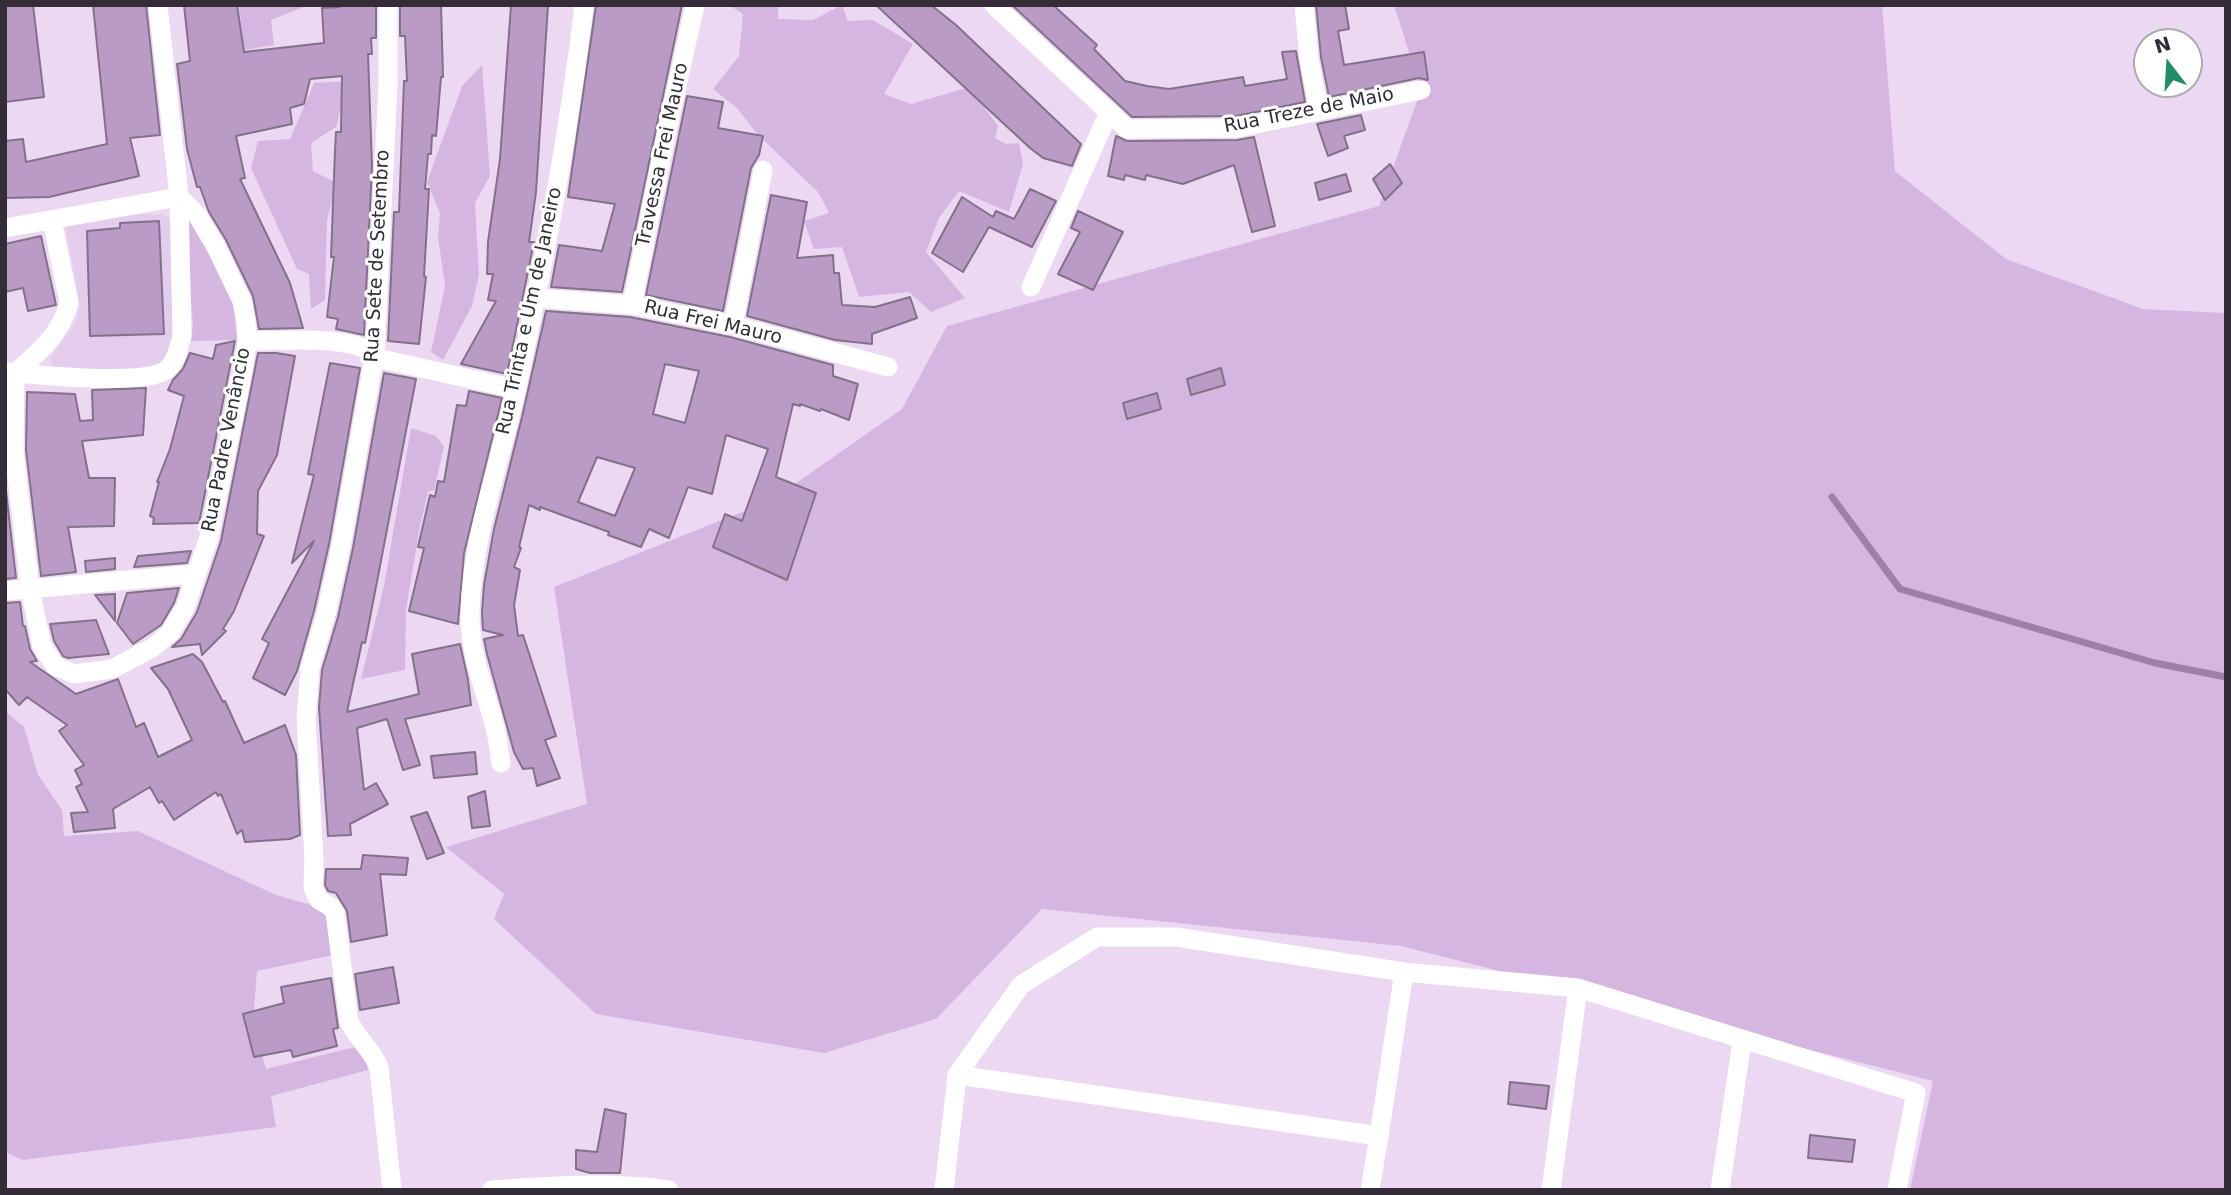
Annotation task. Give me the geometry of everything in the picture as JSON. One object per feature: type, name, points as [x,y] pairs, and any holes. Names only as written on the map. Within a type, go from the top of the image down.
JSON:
[{"type":"street","points":[[10,373],[50,378],[148,377],[166,370],[177,356],[183,336],[179,197],[158,5]]},
{"type":"street","name":"Rua Sete de Setembro","points":[[388,5],[388,84],[374,352],[341,547],[310,668],[306,719],[314,858],[313,888],[319,900],[331,907],[335,913],[349,1021],[356,1036],[375,1057],[379,1068],[392,1190]]},
{"type":"street","name":"Rua Trinta e Um de Janeiro","points":[[501,763],[495,728],[474,649],[470,616],[473,572],[536,298],[575,83],[584,5]]},
{"type":"street","name":"Travessa Frei Mauro","points":[[632,305],[695,5]]},
{"type":"street","name":"Rua Treze de Maio","points":[[995,5],[1127,129],[1237,128],[1421,90]]},
{"type":"street","points":[[1304,5],[1309,60],[1319,111]]},
{"type":"street","points":[[1031,287],[1109,112]]},
{"type":"street","points":[[733,325],[763,170]]},
{"type":"street","points":[[5,228],[179,197]]},
{"type":"street","name":"Rua Padre Venâncio","points":[[10,373],[14,451],[30,589],[42,646],[55,666],[74,674],[112,669],[152,648],[170,632],[185,608],[209,537],[243,371],[247,341],[242,301],[197,215],[179,197]]},
{"type":"street","points":[[10,373],[47,345],[66,314],[69,303],[51,220]]},
{"type":"street","name":"Rua Frei Mauro","points":[[536,298],[632,305],[733,325],[888,367]]},
{"type":"street","points":[[247,341],[348,343],[374,352],[381,359],[516,389]]},
{"type":"street","points":[[5,591],[197,574]]},
{"type":"street","points":[[944,1190],[957,1074],[1021,985],[1097,937],[1175,937],[1404,972],[1578,988],[1916,1093],[1897,1190]]},
{"type":"street","points":[[1370,1190],[1404,972]]},
{"type":"street","points":[[1551,1190],[1578,988]]},
{"type":"street","points":[[1720,1190],[1742,1041]]},
{"type":"street","points":[[957,1074],[1379,1136]]},
{"type":"street","points":[[492,1190],[570,1184],[626,1184],[669,1190]]},
{"type":"shaded area","points":[[239,5],[308,5],[271,20],[274,45],[244,50]]},
{"type":"shaded area","points":[[729,5],[778,5],[778,19],[813,20],[842,5],[848,21],[873,20],[913,44],[884,94],[911,104],[970,87],[998,126],[995,138],[1006,144],[1019,143],[1023,164],[1009,212],[959,191],[939,218],[926,252],[965,298],[931,312],[909,292],[859,297],[842,247],[814,249],[804,221],[829,213],[818,192],[758,135],[737,108],[713,89],[739,56],[743,14]]},
{"type":"shaded area","points":[[1394,5],[1882,5],[1895,171],[2006,259],[2143,309],[2226,313],[2226,1190],[1910,1190],[1933,1081],[1401,946],[1042,909],[936,1019],[824,1053],[596,1014],[494,919],[504,894],[446,847],[587,804],[554,587],[772,500],[902,409],[947,326],[1379,206],[1421,90]]},
{"type":"shaded area","points":[[482,65],[490,176],[475,203],[479,275],[472,306],[443,360],[431,352],[445,286],[438,237],[440,213],[427,182],[462,86]]},
{"type":"shaded area","points":[[348,81],[336,127],[311,143],[313,171],[337,183],[327,220],[325,300],[311,309],[309,274],[297,269],[251,168],[258,141],[290,139],[314,83]]},
{"type":"shaded area","points":[[161,214],[174,223],[172,354],[149,372],[56,371],[51,358],[77,321],[80,305],[65,224],[106,216]]},
{"type":"shaded area","points":[[189,215],[194,220],[233,302],[237,340],[191,341],[193,325],[187,256]]},
{"type":"shaded area","points":[[411,428],[436,436],[444,447],[434,490],[428,492],[420,526],[406,610],[405,670],[361,679],[384,586]]},
{"type":"shaded area","points":[[5,711],[24,727],[38,775],[62,810],[64,836],[138,831],[276,895],[333,911],[338,954],[257,971],[253,1023],[266,1069],[363,1045],[368,1070],[271,1096],[276,1127],[23,1160],[5,1152]]},
{"type":"building","points":[[5,5],[33,5],[44,97],[5,102]]},
{"type":"building","points":[[93,5],[146,5],[160,135],[130,138],[139,176],[49,197],[5,198],[5,141],[23,139],[26,162],[107,144]]},
{"type":"building","points":[[184,5],[237,5],[244,52],[324,43],[322,8],[376,5],[376,38],[371,38],[372,54],[368,54],[372,166],[364,335],[336,329],[338,319],[327,317],[334,257],[331,257],[335,150],[336,132],[341,132],[342,76],[310,79],[304,104],[290,108],[292,124],[236,136],[245,178],[240,179],[290,283],[303,328],[259,329],[253,296],[209,212],[200,187],[197,187],[187,149],[177,64],[190,61]]},
{"type":"building","points":[[400,5],[441,5],[443,77],[436,136],[432,135],[431,154],[428,154],[425,189],[429,189],[426,277],[419,344],[388,341],[394,212],[399,212],[404,81],[407,81],[405,36],[400,36]]},
{"type":"building","points":[[511,5],[548,5],[536,192],[529,242],[534,242],[507,374],[461,364],[496,301],[488,300],[493,274],[487,274],[488,242],[500,159]]},
{"type":"building","points":[[596,5],[682,5],[622,292],[551,287],[559,245],[602,251],[615,204],[568,197]]},
{"type":"building","points":[[876,5],[931,5],[956,25],[1081,144],[1072,166],[1043,158],[1030,148]]},
{"type":"building","points":[[1012,5],[1053,5],[1097,45],[1094,49],[1125,81],[1147,86],[1169,89],[1243,77],[1245,86],[1287,79],[1282,52],[1296,51],[1305,102],[1236,116],[1132,117]]},
{"type":"building","points":[[1316,5],[1345,5],[1349,29],[1338,31],[1344,65],[1424,52],[1428,80],[1419,78],[1329,97],[1321,57]]},
{"type":"building","points":[[687,96],[723,102],[718,128],[763,136],[759,155],[751,168],[723,311],[646,295]]},
{"type":"building","points":[[1361,115],[1365,130],[1344,136],[1348,148],[1328,156],[1317,124]]},
{"type":"building","points":[[1116,136],[1127,141],[1237,140],[1254,137],[1275,226],[1252,232],[1234,165],[1183,184],[1146,175],[1145,180],[1125,175],[1124,180],[1108,176]]},
{"type":"building","points":[[1390,164],[1402,183],[1385,200],[1373,179]]},
{"type":"building","points":[[1346,174],[1351,191],[1319,200],[1315,183]]},
{"type":"building","points":[[1030,189],[1056,201],[1032,247],[989,227],[963,272],[932,253],[962,197],[993,217],[996,211],[1014,219]]},
{"type":"building","points":[[771,195],[807,202],[797,258],[833,255],[834,273],[839,273],[842,305],[875,307],[910,297],[917,318],[872,334],[872,344],[835,340],[747,316]]},
{"type":"building","points":[[1078,211],[1123,232],[1093,290],[1058,274],[1080,232],[1071,228]]},
{"type":"building","points":[[159,221],[164,334],[90,336],[87,231],[120,228],[120,223]]},
{"type":"building","points":[[41,236],[56,305],[28,311],[23,288],[5,292],[5,244]]},
{"type":"building","points":[[546,311],[630,317],[730,337],[833,365],[833,376],[858,384],[849,420],[821,409],[820,411],[793,404],[776,477],[816,493],[787,580],[713,547],[725,514],[742,521],[768,449],[726,435],[712,494],[688,487],[669,538],[649,529],[641,547],[608,535],[609,532],[529,505],[519,547],[521,548],[514,567],[520,570],[514,605],[518,636],[523,635],[556,736],[545,740],[560,778],[537,786],[533,768],[523,769],[514,752],[487,654],[484,639],[503,635],[483,630],[482,613],[494,529]],"holes":[[[665,364],[699,371],[685,423],[653,414]],[[597,457],[635,468],[615,516],[578,502]]]},
{"type":"building","points":[[235,341],[199,523],[153,524],[154,518],[150,516],[157,482],[170,449],[184,396],[168,390],[183,369],[190,353],[213,359],[216,345]]},
{"type":"building","points":[[258,353],[295,356],[277,455],[258,491],[257,534],[264,536],[234,611],[223,629],[226,631],[202,655],[200,644],[172,647],[181,639],[197,612],[221,541]]},
{"type":"building","points":[[330,363],[360,368],[329,544],[314,611],[297,671],[285,695],[253,678],[269,643],[262,639],[314,541],[292,563],[314,475],[308,474]]},
{"type":"building","points":[[1221,368],[1225,385],[1191,395],[1187,379]]},
{"type":"building","points":[[384,373],[416,379],[365,643],[362,642],[347,712],[419,694],[412,654],[460,644],[471,705],[405,719],[420,765],[403,770],[387,719],[357,728],[364,790],[376,783],[388,804],[350,824],[351,835],[328,836],[319,708],[322,670],[338,617],[353,548]]},
{"type":"building","points":[[146,388],[143,435],[82,441],[89,478],[115,478],[114,526],[68,527],[76,572],[41,576],[26,450],[27,392],[75,394],[80,421],[93,420],[92,390]]},
{"type":"building","points":[[469,391],[502,398],[464,553],[458,624],[409,611],[424,548],[418,547],[430,495],[435,497],[438,481],[444,482],[457,405],[466,406]]},
{"type":"building","points":[[1157,393],[1161,409],[1127,419],[1123,403]]},
{"type":"building","points":[[5,482],[16,578],[5,579]]},
{"type":"building","points":[[191,551],[187,563],[134,567],[138,556]]},
{"type":"building","points":[[115,558],[115,569],[86,572],[85,561]]},
{"type":"building","points":[[179,588],[161,625],[133,644],[117,623],[127,593]]},
{"type":"building","points":[[115,594],[115,621],[95,595]]},
{"type":"building","points":[[20,602],[23,626],[37,661],[30,662],[76,694],[118,679],[136,727],[144,723],[158,757],[192,740],[168,689],[151,668],[193,654],[202,662],[223,702],[225,701],[244,743],[285,725],[296,755],[300,835],[290,839],[245,842],[242,830],[237,834],[221,794],[218,796],[216,792],[174,820],[162,801],[159,803],[150,787],[113,809],[115,828],[74,832],[71,813],[88,812],[76,787],[82,784],[75,770],[84,765],[59,731],[67,725],[27,697],[19,705],[5,689],[5,603]]},
{"type":"building","points":[[96,620],[109,654],[68,658],[63,656],[54,641],[50,624]]},
{"type":"building","points":[[475,752],[477,774],[434,778],[431,756]]},
{"type":"building","points":[[485,791],[490,826],[472,828],[468,797]]},
{"type":"building","points":[[427,812],[444,853],[427,859],[411,817]]},
{"type":"building","points":[[363,855],[408,858],[406,875],[380,874],[387,935],[351,942],[347,911],[336,893],[328,891],[325,885],[326,869],[361,869]]},
{"type":"building","points":[[393,967],[399,1003],[360,1010],[355,974]]},
{"type":"building","points":[[331,978],[338,1028],[333,1029],[337,1046],[293,1057],[291,1050],[254,1057],[243,1014],[284,1003],[281,987]]},
{"type":"building","points":[[1510,1082],[1549,1086],[1546,1109],[1508,1104]]},
{"type":"building","points":[[605,1109],[626,1114],[620,1173],[590,1173],[576,1169],[576,1150],[597,1152]]},
{"type":"building","points":[[1810,1135],[1855,1140],[1852,1162],[1808,1158]]},
{"type":"waterway","points":[[1832,497],[1900,589],[2155,663],[2226,677]]}]
